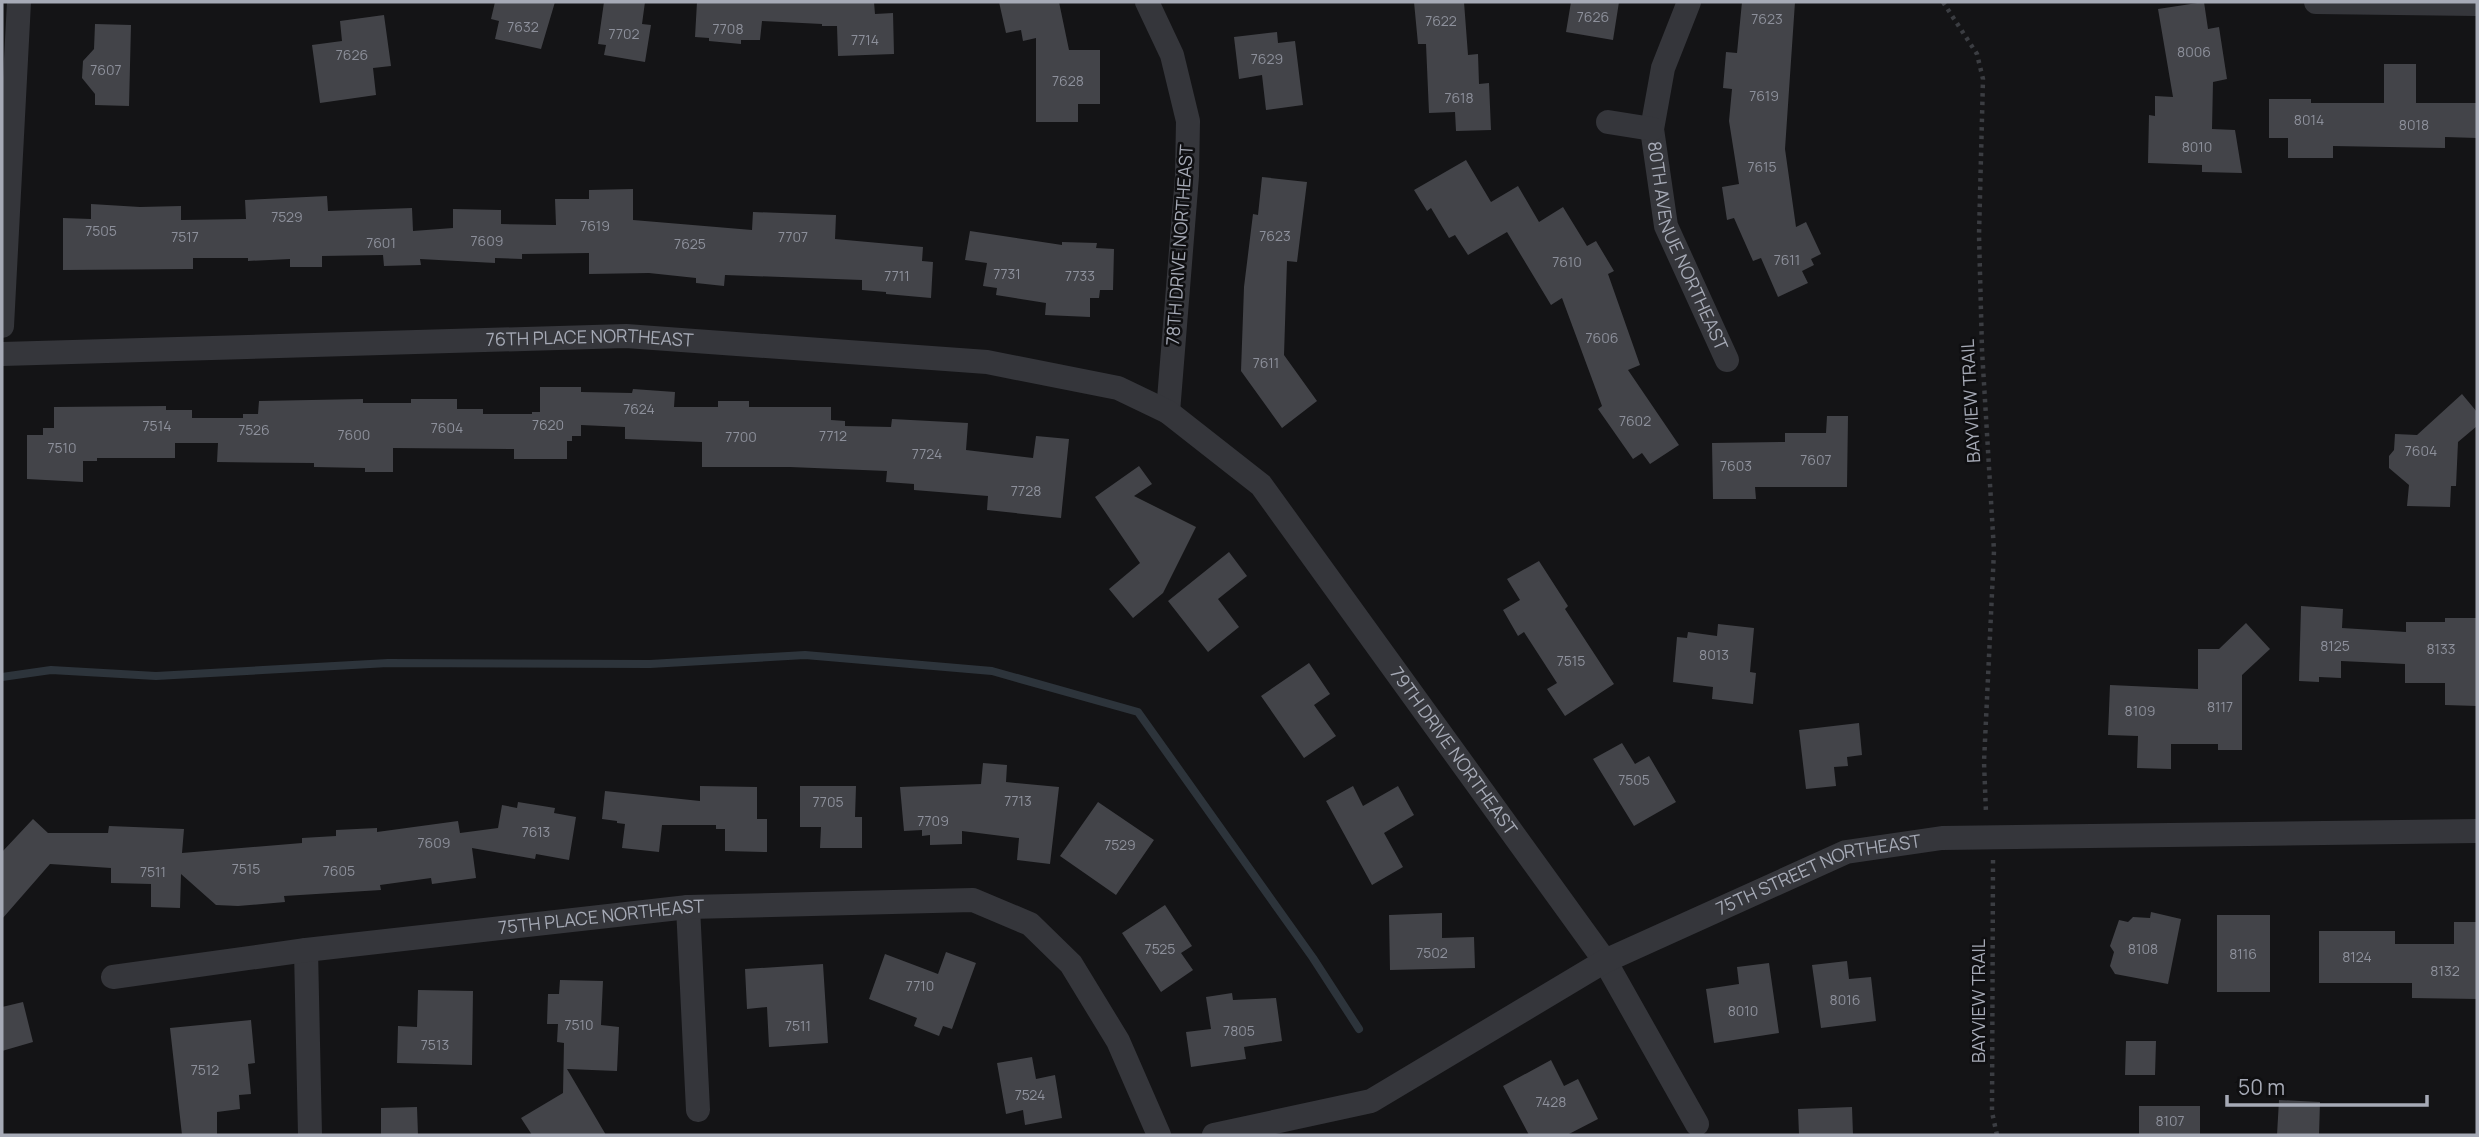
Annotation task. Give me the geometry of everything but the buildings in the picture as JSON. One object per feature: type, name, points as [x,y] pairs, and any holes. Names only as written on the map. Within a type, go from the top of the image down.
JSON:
[{"type":"street","points":[[2,326],[19,2]]},
{"type":"street","name":"78TH DRIVE NORTHEAST","points":[[1147,2],[1172,55],[1188,121],[1187,176],[1168,412]]},
{"type":"street","name":"80TH AVENUE NORTHEAST","points":[[1689,2],[1663,68],[1651,129],[1666,226],[1727,360]]},
{"type":"street","points":[[2316,2],[2477,4]]},
{"type":"street","name":"80TH AVENUE NORTHEAST","points":[[1608,122],[1651,129]]},
{"type":"street","name":"76TH PLACE NORTHEAST","points":[[2,354],[626,336],[987,362],[1118,388],[1168,412]]},
{"type":"street","name":"79TH DRIVE NORTHEAST","points":[[1168,412],[1261,485],[1605,961],[1697,1124]]},
{"type":"street","name":"75TH STREET NORTHEAST","points":[[1214,1135],[1371,1101],[1605,961],[1846,852],[1942,838],[2477,831]]},
{"type":"street","name":"75TH PLACE NORTHEAST","points":[[113,977],[306,950],[688,907],[973,900],[1030,924],[1071,964],[1118,1041],[1159,1135]]},
{"type":"street","points":[[688,907],[698,1111]]},
{"type":"street","points":[[306,950],[310,1135]]},
{"type":"path","name":"BAYVIEW TRAIL","points":[[1943,2],[1977,54],[1983,79],[1979,235],[1982,350],[1994,551],[1984,762],[1986,810]]},
{"type":"path","name":"BAYVIEW TRAIL","points":[[1994,867],[1992,1112],[1997,1135]]},
{"type":"waterway","points":[[2,677],[51,670],[156,676],[388,663],[650,664],[805,655],[992,671],[1138,712],[1313,958],[1359,1029]]}]
